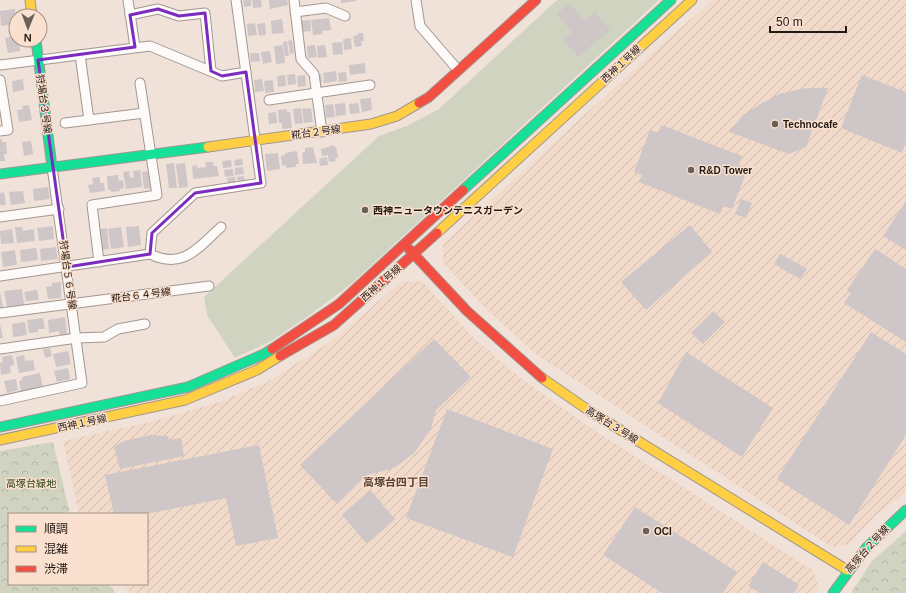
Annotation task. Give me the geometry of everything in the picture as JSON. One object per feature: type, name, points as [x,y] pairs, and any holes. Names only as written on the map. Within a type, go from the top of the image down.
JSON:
[{"type":"street","points":[[128,0],[135,47]]},
{"type":"street","points":[[150,254],[152,233],[195,193],[261,183],[236,0]]},
{"type":"street","points":[[294,0],[301,59],[314,74],[322,132]]},
{"type":"street","points":[[416,0],[420,26],[458,70]]},
{"type":"street","name":"糀台２号線","points":[[0,174],[322,132],[371,124],[397,116],[429,97],[536,0]]},
{"type":"street","name":"西神１号線","points":[[0,427],[188,387],[264,354],[339,304],[671,0]]},
{"type":"street","name":"西神１号線","points":[[0,440],[185,400],[257,370],[334,325],[414,254],[692,0]]},
{"type":"street","points":[[295,12],[326,8],[345,16]]},
{"type":"street","points":[[130,15],[158,10],[179,16],[205,13],[211,71]]},
{"type":"street","points":[[0,65],[150,46],[222,76],[246,72]]},
{"type":"street","name":"狩場台３号線","points":[[37,48],[52,167]]},
{"type":"street","points":[[80,55],[89,120]]},
{"type":"street","points":[[0,80],[4,131]]},
{"type":"street","points":[[99,262],[92,205],[157,195],[140,84]]},
{"type":"street","points":[[270,100],[370,85]]},
{"type":"street","points":[[65,123],[144,113]]},
{"type":"street","name":"狩場台５６号線","points":[[0,401],[82,383],[77,338],[52,167]]},
{"type":"street","points":[[0,217],[58,209]]},
{"type":"street","points":[[0,276],[150,254],[162,260],[190,256],[221,227]]},
{"type":"street","name":"高塚台３号線","points":[[405,245],[467,311],[550,382],[588,410],[847,570]]},
{"type":"street","name":"糀台６４号線","points":[[0,313],[209,286]]},
{"type":"street","points":[[0,349],[77,338],[104,337],[118,328],[145,324]]},
{"type":"street","name":"高塚台２号線","points":[[833,593],[847,570],[880,531],[906,510]]},
{"type":"highlighted area","points":[[158,9],[179,16],[205,13],[211,71],[222,76],[246,72],[261,183],[195,193],[152,233],[150,254],[67,267],[38,60],[135,47],[130,15]]},
{"type":"shaded area","points":[[713,0],[906,0],[906,492],[873,518],[849,544],[832,547],[537,355],[485,308],[443,263],[443,244],[661,45]]},
{"type":"shaded area","points":[[422,281],[473,337],[519,377],[589,427],[814,571],[818,588],[815,593],[130,593],[125,585],[148,585],[148,513],[79,513],[63,441],[155,421],[219,402],[267,382],[327,344],[354,323],[400,282]]},
{"type":"green space","name":"西神ニュータウンテニスガーデン","points":[[557,0],[659,0],[351,284],[311,314],[271,341],[235,358],[207,315],[204,297],[379,136],[409,125],[439,109]]},
{"type":"green space","name":"高塚台緑地","points":[[53,442],[70,513],[8,513],[8,585],[110,585],[115,593],[0,593],[0,451]]},
{"type":"green space","points":[[906,531],[906,593],[851,593],[872,561]]},
{"type":"building","points":[[243,0],[251,0],[251,6],[244,7]]},
{"type":"building","points":[[252,0],[261,0],[262,7],[253,8]]},
{"type":"building","points":[[269,0],[287,0],[288,5],[270,9]]},
{"type":"building","points":[[341,0],[356,0],[356,1],[341,3]]},
{"type":"building","points":[[569,3],[585,21],[595,12],[610,30],[578,57],[563,39],[572,32],[557,14]]},
{"type":"building","points":[[8,10],[8,25],[1,26],[0,11]]},
{"type":"building","points":[[329,18],[331,30],[322,31],[323,34],[313,35],[311,20]]},
{"type":"building","points":[[282,19],[284,33],[272,34],[271,21]]},
{"type":"building","points":[[310,20],[311,31],[302,32],[300,21]]},
{"type":"building","points":[[255,23],[257,35],[248,36],[247,24]]},
{"type":"building","points":[[265,23],[266,35],[259,36],[257,24]]},
{"type":"building","points":[[358,33],[363,33],[364,41],[361,41],[362,46],[355,47],[353,36],[358,35]]},
{"type":"building","points":[[8,37],[8,48],[20,48],[20,51],[8,53],[5,38]]},
{"type":"building","points":[[351,38],[352,49],[344,50],[343,39]]},
{"type":"building","points":[[292,40],[294,53],[290,54],[288,41]]},
{"type":"building","points":[[287,41],[289,56],[285,56],[283,42]]},
{"type":"building","points":[[342,42],[343,54],[333,55],[332,43]]},
{"type":"building","points":[[283,45],[285,63],[276,64],[274,46]]},
{"type":"building","points":[[315,45],[317,57],[308,58],[307,46]]},
{"type":"building","points":[[325,45],[327,57],[318,58],[317,46]]},
{"type":"building","points":[[270,51],[272,62],[263,64],[261,52]]},
{"type":"building","points":[[250,53],[259,53],[260,61],[251,62]]},
{"type":"building","points":[[365,63],[366,73],[350,75],[349,65]]},
{"type":"building","points":[[336,71],[337,81],[324,83],[323,73]]},
{"type":"building","points":[[346,72],[347,81],[339,82],[338,73]]},
{"type":"building","points":[[295,74],[296,84],[288,85],[287,75]]},
{"type":"building","points":[[321,74],[322,82],[318,83],[318,75]]},
{"type":"building","points":[[285,75],[286,86],[278,87],[277,76]]},
{"type":"building","points":[[305,75],[306,86],[298,87],[297,76]]},
{"type":"building","points":[[862,75],[906,92],[906,142],[902,153],[841,128]]},
{"type":"building","points":[[23,79],[24,90],[13,92],[12,81]]},
{"type":"building","points":[[262,79],[264,91],[255,92],[254,80]]},
{"type":"building","points":[[273,80],[274,92],[265,93],[264,81]]},
{"type":"building","name":"Technocafe","points":[[806,88],[828,88],[806,147],[789,154],[729,132],[743,115],[762,103],[779,94]]},
{"type":"building","points":[[371,98],[372,110],[362,112],[360,99]]},
{"type":"building","points":[[345,103],[346,115],[336,116],[335,104]]},
{"type":"building","points":[[358,103],[360,113],[350,114],[349,104]]},
{"type":"building","points":[[333,104],[335,117],[326,118],[325,105]]},
{"type":"building","points":[[29,105],[32,120],[19,122],[17,110],[23,109],[22,106]]},
{"type":"building","points":[[301,108],[303,123],[295,124],[293,109]]},
{"type":"building","points":[[311,108],[313,122],[304,123],[302,109]]},
{"type":"building","points":[[287,109],[287,112],[290,112],[292,128],[282,129],[282,123],[279,123],[278,110]]},
{"type":"building","points":[[276,112],[277,123],[269,124],[268,113]]},
{"type":"building","name":"R&D Tower","points":[[661,125],[742,156],[739,165],[748,168],[732,209],[723,206],[720,214],[639,182],[642,175],[634,172],[650,130],[658,133]]},
{"type":"building","points":[[0,139],[2,139],[2,142],[6,142],[7,154],[4,154],[5,161],[0,161]]},
{"type":"building","points":[[31,141],[33,154],[24,156],[22,142]]},
{"type":"building","points":[[334,145],[334,147],[336,147],[338,158],[335,158],[336,161],[329,162],[328,155],[322,156],[321,149]]},
{"type":"building","points":[[313,147],[317,163],[303,164],[302,153],[305,152],[305,148]]},
{"type":"building","points":[[297,151],[299,164],[296,164],[296,167],[286,168],[286,165],[282,166],[281,156],[285,155],[285,153]]},
{"type":"building","points":[[278,153],[280,169],[267,171],[265,154]]},
{"type":"building","points":[[327,157],[328,165],[320,166],[319,159]]},
{"type":"building","points":[[242,159],[243,165],[235,166],[234,160]]},
{"type":"building","points":[[231,160],[232,167],[223,168],[222,161]]},
{"type":"building","points":[[205,162],[213,162],[214,166],[217,166],[219,176],[193,179],[192,166],[197,165],[197,168],[206,167]]},
{"type":"building","points":[[174,163],[177,188],[169,188],[166,164]]},
{"type":"building","points":[[185,163],[188,187],[179,188],[176,164]]},
{"type":"building","points":[[243,167],[244,174],[235,175],[235,168]]},
{"type":"building","points":[[233,169],[234,176],[225,177],[224,170]]},
{"type":"building","points":[[140,170],[142,187],[126,189],[123,172],[129,171],[130,178],[134,177],[133,171]]},
{"type":"building","points":[[149,171],[151,188],[144,189],[142,172]]},
{"type":"building","points":[[118,175],[119,181],[123,180],[124,188],[119,189],[120,191],[111,192],[111,190],[108,190],[107,176]]},
{"type":"building","points":[[244,176],[245,182],[238,183],[237,177]]},
{"type":"building","points":[[100,177],[100,183],[104,183],[105,191],[90,193],[88,185],[93,184],[92,178]]},
{"type":"building","points":[[235,177],[236,184],[228,185],[227,178]]},
{"type":"building","points":[[48,187],[50,199],[34,201],[33,189]]},
{"type":"building","points":[[23,191],[25,203],[11,205],[9,192]]},
{"type":"building","points":[[4,192],[6,205],[0,205],[0,193]]},
{"type":"building","points":[[741,199],[752,203],[746,218],[735,214]]},
{"type":"building","points":[[906,201],[906,250],[883,236]]},
{"type":"building","points":[[690,225],[712,252],[646,310],[621,282]]},
{"type":"building","points":[[53,226],[54,239],[39,241],[37,228]]},
{"type":"building","points":[[139,226],[141,245],[128,247],[126,227]]},
{"type":"building","points":[[15,227],[22,227],[23,231],[34,229],[35,241],[17,243]]},
{"type":"building","points":[[121,227],[124,247],[111,249],[108,229]]},
{"type":"building","points":[[107,228],[109,249],[102,250],[100,229]]},
{"type":"building","points":[[12,229],[14,243],[1,244],[0,231]]},
{"type":"building","points":[[56,247],[58,259],[41,261],[40,249]]},
{"type":"building","points":[[36,248],[38,260],[21,262],[20,250]]},
{"type":"building","points":[[875,249],[906,269],[906,342],[844,303],[851,293],[847,290]]},
{"type":"building","points":[[15,250],[17,265],[3,267],[1,252]]},
{"type":"building","points":[[780,254],[807,269],[800,279],[774,264]]},
{"type":"building","points":[[61,282],[61,298],[48,299],[46,287],[52,286],[52,283]]},
{"type":"building","points":[[22,289],[24,305],[7,307],[4,291]]},
{"type":"building","points":[[37,290],[39,300],[26,301],[24,292]]},
{"type":"building","points":[[0,292],[3,307],[0,308]]},
{"type":"building","points":[[713,311],[725,322],[703,344],[691,333]]},
{"type":"building","points":[[65,317],[67,335],[60,336],[59,331],[49,333],[48,320]]},
{"type":"building","points":[[43,318],[45,329],[38,329],[38,332],[29,333],[27,320]]},
{"type":"building","points":[[25,322],[27,335],[13,337],[12,324]]},
{"type":"building","points":[[0,324],[3,338],[0,338]]},
{"type":"building","points":[[871,332],[906,354],[906,435],[849,525],[777,479]]},
{"type":"building","points":[[434,339],[471,377],[436,410],[431,429],[414,453],[397,466],[388,470],[367,475],[337,504],[300,465]]},
{"type":"building","points":[[50,348],[52,356],[45,358],[43,349]]},
{"type":"building","points":[[68,351],[71,364],[56,367],[53,354]]},
{"type":"building","points":[[686,352],[773,408],[742,457],[658,403]]},
{"type":"building","points":[[12,355],[14,365],[10,366],[11,373],[1,375],[0,363],[3,362],[2,357]]},
{"type":"building","points":[[24,355],[25,361],[33,360],[35,370],[19,373],[16,357]]},
{"type":"building","points":[[68,368],[70,379],[57,382],[54,371]]},
{"type":"building","points":[[40,373],[43,388],[21,392],[19,381],[22,380],[22,377]]},
{"type":"building","points":[[16,379],[18,390],[7,393],[4,381]]},
{"type":"building","points":[[447,409],[553,449],[513,557],[406,518]]},
{"type":"building","points":[[151,435],[168,436],[169,440],[181,438],[184,456],[120,469],[114,447],[124,441]]},
{"type":"building","points":[[259,445],[278,538],[236,546],[226,498],[148,514],[114,513],[105,475]]},
{"type":"building","points":[[370,490],[395,519],[367,544],[342,515]]},
{"type":"building","name":"OCI","points":[[635,507],[737,572],[723,593],[662,593],[603,555]]},
{"type":"building","points":[[763,562],[799,585],[794,593],[760,593],[748,586]]},
{"type":"traffic: fast","points":[[463,190],[671,0]]},
{"type":"traffic: fast","points":[[37,48],[52,167]]},
{"type":"traffic: fast","points":[[0,174],[208,147]]},
{"type":"traffic: fast","points":[[0,427],[188,387],[264,354],[272,349]]},
{"type":"traffic: fast","points":[[833,593],[866,548],[906,510]]},
{"type":"traffic: slow","points":[[30,0],[31,8]]},
{"type":"traffic: slow","points":[[437,233],[692,0]]},
{"type":"traffic: slow","points":[[208,147],[371,124],[397,116],[419,103]]},
{"type":"traffic: slow","points":[[0,440],[185,400],[257,370],[280,356]]},
{"type":"traffic: slow","points":[[542,378],[588,410],[847,570]]},
{"type":"traffic: jam","points":[[419,103],[429,97],[536,0]]},
{"type":"traffic: jam","points":[[272,349],[339,304],[463,190]]},
{"type":"traffic: jam","points":[[280,356],[334,325],[437,233]]},
{"type":"traffic: jam","points":[[409,249],[467,311],[542,378]]},
{"type":"place","name":"Technocafe","points":[[775,124]]},
{"type":"place","name":"R&D Tower","points":[[691,170]]},
{"type":"place","name":"西神ニュータウンテニスガーデン","points":[[365,210]]},
{"type":"place","name":"OCI","points":[[646,531]]},
{"type":"district","name":"高塚台四丁目","points":[[396,482]]}]
